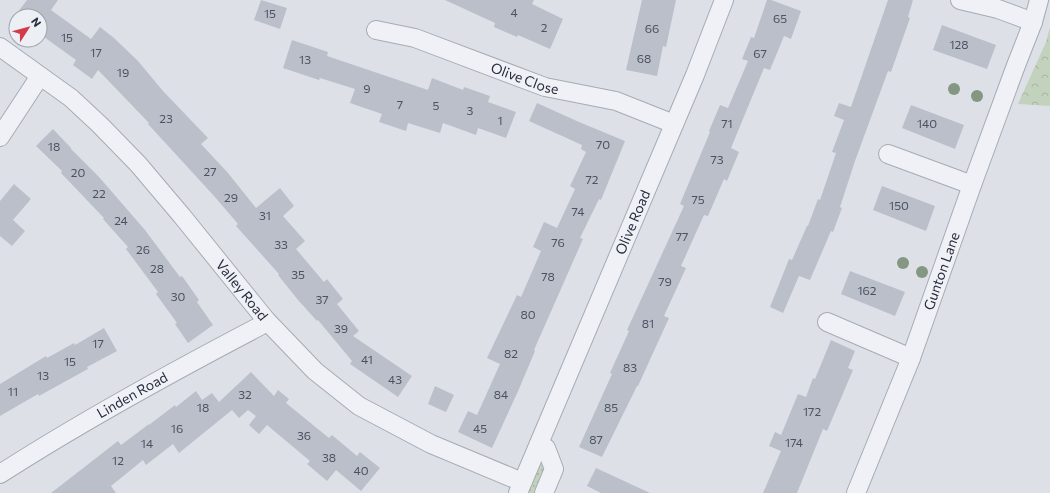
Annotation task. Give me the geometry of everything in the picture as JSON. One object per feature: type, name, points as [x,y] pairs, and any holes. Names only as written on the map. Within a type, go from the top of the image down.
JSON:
[{"type":"street","name":"Olive Road","points":[[520,487],[695,75],[724,0]]},
{"type":"street","points":[[960,0],[998,9],[1033,22]]},
{"type":"street","name":"Gunton Lane","points":[[856,493],[911,358],[972,184],[1033,22],[1039,0]]},
{"type":"street","name":"Olive Close","points":[[376,30],[415,38],[545,86],[616,102],[646,112],[674,124]]},
{"type":"street","name":"Valley Road","points":[[0,47],[71,98],[138,164],[266,320],[315,371],[359,406],[431,444],[515,480],[520,487]]},
{"type":"street","points":[[0,137],[40,76]]},
{"type":"street","points":[[888,154],[972,184]]},
{"type":"street","name":"Linden Road","points":[[0,474],[50,441],[155,381],[260,326],[266,320]]},
{"type":"street","points":[[827,322],[911,358]]},
{"type":"street","points":[[539,444],[546,448],[554,469],[544,493]]},
{"type":"green space","points":[[1050,27],[1050,106],[1018,104],[1046,42]]},
{"type":"green space","points":[[540,463],[544,465],[545,469],[535,493],[526,493]]},
{"type":"building","points":[[27,0],[58,0],[51,10],[91,39],[100,27],[114,38],[138,61],[163,91],[208,138],[201,144],[228,173],[256,208],[280,188],[294,206],[283,216],[305,241],[296,249],[324,282],[327,279],[343,299],[337,304],[359,331],[353,336],[412,376],[398,397],[350,364],[352,361],[318,320],[317,321],[298,300],[278,275],[279,274],[236,226],[238,224],[214,196],[148,124],[149,123],[98,70],[92,79],[73,65],[76,60],[48,40],[48,8],[21,8]]},
{"type":"building","points":[[261,0],[287,8],[280,29],[254,20]]},
{"type":"building","points":[[445,0],[534,0],[532,4],[563,19],[550,49],[518,35],[517,37],[494,27],[495,23]]},
{"type":"building","points":[[642,0],[676,0],[666,47],[663,46],[657,76],[626,70]]},
{"type":"building","points":[[767,0],[771,0],[801,11],[791,39],[784,36],[770,70],[764,68],[731,148],[739,152],[727,181],[724,179],[708,216],[704,215],[681,266],[686,268],[664,316],[669,318],[638,386],[602,457],[579,447],[612,374],[610,373],[629,331],[627,330],[684,206],[680,204],[720,105],[728,108],[748,61],[742,59],[751,37],[754,38]]},
{"type":"building","points":[[888,0],[913,0],[908,17],[910,18],[891,72],[888,71],[855,161],[840,207],[842,208],[833,232],[831,231],[810,280],[799,276],[783,313],[770,307],[789,259],[792,260],[808,226],[818,199],[820,200],[836,153],[832,152],[844,120],[834,116],[839,103],[851,107]]},
{"type":"building","points":[[942,25],[996,45],[987,69],[933,50]]},
{"type":"building","points":[[292,40],[328,52],[327,56],[428,90],[432,78],[463,90],[464,87],[490,96],[488,102],[516,112],[506,138],[478,128],[476,135],[443,123],[440,133],[408,123],[406,131],[379,122],[382,114],[350,103],[355,89],[320,78],[319,80],[283,68]]},
{"type":"building","points":[[537,103],[625,141],[601,200],[599,199],[580,238],[583,239],[534,350],[535,351],[519,389],[492,448],[458,432],[468,411],[477,415],[500,364],[487,358],[517,295],[521,297],[541,251],[533,247],[544,222],[557,228],[575,189],[570,186],[586,152],[581,149],[582,145],[529,121]]},
{"type":"building","points":[[911,105],[964,125],[955,149],[902,128]]},
{"type":"building","points":[[53,129],[99,177],[145,230],[199,300],[197,302],[213,325],[188,343],[175,324],[177,323],[156,294],[158,292],[126,249],[128,247],[103,219],[104,218],[61,173],[62,171],[36,146]]},
{"type":"building","points":[[14,184],[31,199],[13,220],[25,231],[12,246],[0,236],[0,201]]},
{"type":"building","points":[[882,186],[935,206],[926,231],[873,210]]},
{"type":"building","points":[[850,271],[905,292],[895,316],[841,294]]},
{"type":"building","points":[[104,328],[117,351],[87,367],[88,369],[39,396],[38,394],[0,416],[0,384],[46,356],[47,358],[74,343],[75,345]]},
{"type":"building","points":[[831,340],[855,351],[848,368],[853,370],[827,431],[823,429],[797,493],[763,493],[781,451],[769,446],[775,432],[781,435],[798,394],[806,397],[813,378],[815,379]]},
{"type":"building","points":[[251,372],[274,396],[278,390],[289,399],[286,403],[329,438],[332,435],[357,456],[360,452],[380,468],[361,491],[336,470],[327,481],[307,464],[310,461],[267,425],[259,434],[249,425],[256,416],[248,410],[239,418],[232,410],[179,453],[173,444],[146,465],[143,460],[111,486],[116,493],[51,493],[118,441],[121,445],[175,405],[176,407],[196,391],[202,400],[212,393],[219,402]]},
{"type":"building","points":[[435,386],[454,395],[446,412],[428,404]]},
{"type":"building","points":[[596,468],[650,493],[601,493],[587,486]]}]
